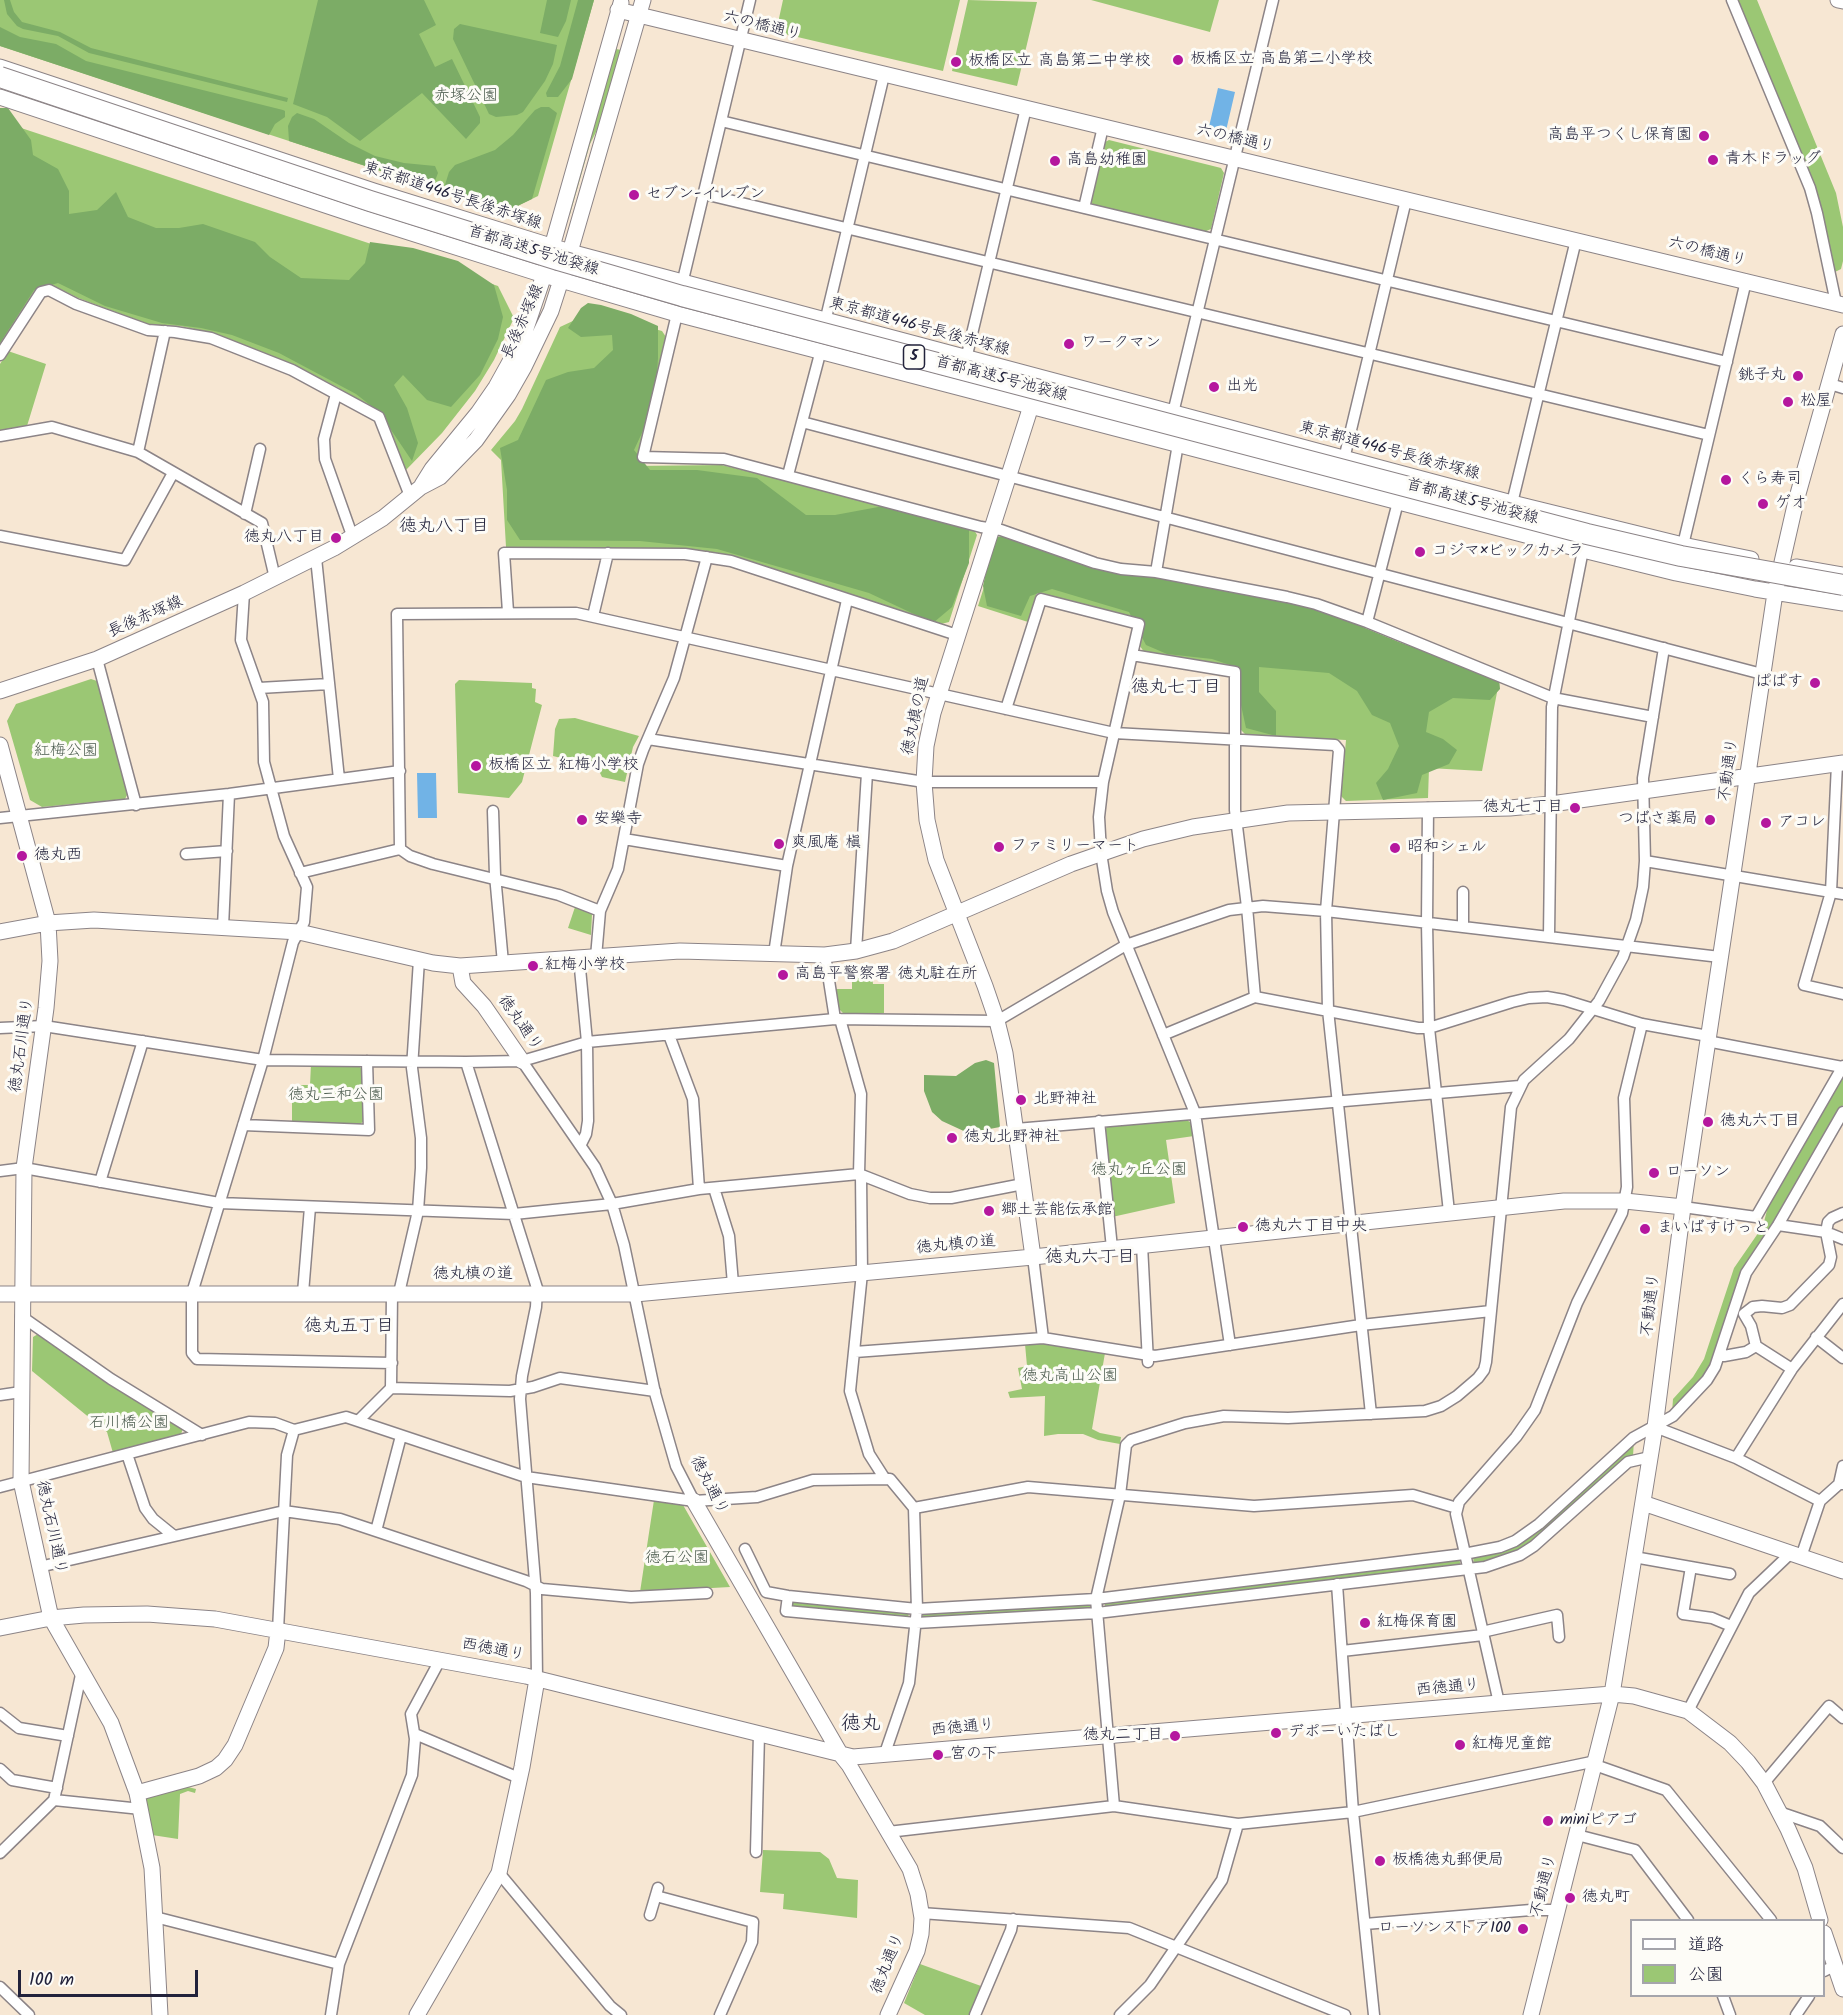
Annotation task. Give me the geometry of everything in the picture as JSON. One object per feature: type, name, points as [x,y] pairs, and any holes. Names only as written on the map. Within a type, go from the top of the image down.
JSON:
[{"type":"highway","name":"首都高速5号池袋線","points":[[0,77],[370,201],[682,296],[1587,534],[1682,556],[1843,585]]},
{"type":"highway","name":"首都高速5号池袋線","points":[[0,88],[390,217],[555,269],[682,305],[1585,542],[1678,565],[1774,584],[1843,594]]},
{"type":"street","name":"長後赤塚線","points":[[0,691],[97,659],[316,558],[353,538],[440,477],[476,440],[508,395],[538,341],[570,252],[643,0]]},
{"type":"street","points":[[682,284],[750,0]]},
{"type":"street","points":[[1173,413],[1273,0]]},
{"type":"street","points":[[1732,0],[1812,194],[1839,304]]},
{"type":"street","points":[[1838,0],[1843,1]]},
{"type":"street","name":"長後赤塚線","points":[[416,492],[478,413],[510,364],[522,340],[534,310],[620,5]]},
{"type":"street","name":"六の橋通り","points":[[620,5],[639,16],[1839,304]]},
{"type":"street","name":"東京都道446号長後赤塚線","points":[[0,67],[374,191],[551,247],[682,284],[1344,459],[1683,545],[1843,575]]},
{"type":"street","points":[[825,322],[885,75]]},
{"type":"street","points":[[0,97],[364,218],[677,314],[1583,550],[1676,573],[1775,593],[1843,603]]},
{"type":"street","points":[[966,359],[1026,108]]},
{"type":"street","points":[[721,121],[1726,362]]},
{"type":"street","points":[[1084,208],[1103,127]]},
{"type":"street","points":[[704,194],[1709,435]]},
{"type":"street","points":[[1344,459],[1406,200]]},
{"type":"street","points":[[1512,502],[1576,240]]},
{"type":"street","points":[[1683,545],[1746,281]]},
{"type":"street","points":[[0,355],[40,292],[49,290],[76,304],[148,330],[211,338],[292,370],[379,417],[416,492]]},
{"type":"street","points":[[677,314],[643,457],[724,459],[1001,530],[1095,563],[1121,569],[1156,572],[1316,604],[1367,622],[1553,698],[1653,717]]},
{"type":"street","points":[[138,452],[165,331]]},
{"type":"street","name":"不動通り","points":[[1532,2015],[1612,1694],[1655,1426],[1683,1207],[1775,593],[1797,501],[1836,386],[1843,334]]},
{"type":"street","points":[[788,475],[820,350]]},
{"type":"street","points":[[336,394],[324,439],[324,459],[353,538]]},
{"type":"street","name":"徳丸槙の道","points":[[0,1294],[635,1294],[1033,1257],[1005,1053],[997,1021],[933,850],[927,820],[924,782],[926,746],[939,694],[1031,406]]},
{"type":"street","points":[[802,422],[1762,674]]},
{"type":"street","points":[[0,436],[52,427],[138,452],[262,523],[275,578]]},
{"type":"street","points":[[1156,572],[1178,444]]},
{"type":"street","points":[[245,514],[260,449]]},
{"type":"street","points":[[0,536],[125,560],[173,473]]},
{"type":"street","points":[[1367,622],[1398,501]]},
{"type":"street","points":[[1549,936],[1553,698],[1583,550]]},
{"type":"street","points":[[593,616],[608,553]]},
{"type":"street","points":[[508,612],[504,554],[685,554],[731,561],[957,635]]},
{"type":"street","points":[[596,957],[600,910],[618,868],[638,764],[674,678],[707,557]]},
{"type":"street","points":[[316,558],[339,779]]},
{"type":"street","points":[[244,593],[241,640],[262,702],[264,762],[284,836],[307,887],[304,922],[293,942],[263,1060],[192,1293],[192,1353],[197,1359],[392,1363]]},
{"type":"street","points":[[1006,709],[1041,599],[1139,624],[1103,782],[1099,817],[1101,853],[1110,902],[1195,1113],[1230,1345]]},
{"type":"street","points":[[774,954],[787,866],[847,600]]},
{"type":"street","points":[[400,849],[397,614],[576,613],[1114,733],[1335,745],[1339,750],[1326,911],[1328,1010],[1371,1414]]},
{"type":"street","points":[[1114,1806],[1096,1599],[1120,1495],[1126,1445],[1131,1440],[1168,1426],[1224,1416],[1288,1418],[1425,1411],[1441,1406],[1478,1378],[1486,1362],[1509,1115],[1520,1086],[1569,1039],[1594,1010],[1613,979],[1628,945],[1640,904],[1645,861],[1642,778],[1664,648]]},
{"type":"street","points":[[1132,656],[1235,672],[1236,819],[1255,997]]},
{"type":"street","points":[[97,659],[136,805]]},
{"type":"street","points":[[259,688],[329,684]]},
{"type":"street","points":[[648,739],[924,782],[1103,782]]},
{"type":"street","name":"徳丸石川通り","points":[[0,745],[48,923],[49,984],[24,1168],[21,1482],[51,1618],[111,1723],[137,1793],[151,1859],[160,2015]]},
{"type":"street","points":[[0,932],[48,923],[94,920],[299,932],[419,960],[460,966],[680,951],[825,955],[856,951],[905,936],[1041,876],[1143,839],[1236,819],[1334,811],[1510,808],[1642,792],[1840,763],[1831,892],[1804,985],[1843,994]]},
{"type":"street","points":[[0,818],[136,805],[400,771]]},
{"type":"street","points":[[856,951],[867,772]]},
{"type":"street","points":[[223,927],[229,794]]},
{"type":"street","points":[[1428,808],[1429,1028],[1449,1212]]},
{"type":"street","points":[[493,811],[503,963]]},
{"type":"street","points":[[624,839],[787,866]]},
{"type":"street","points":[[300,873],[400,849],[410,856],[433,864],[559,895],[600,910]]},
{"type":"street","points":[[186,854],[227,851]]},
{"type":"street","points":[[1645,861],[1843,894]]},
{"type":"street","points":[[1462,927],[1463,892]]},
{"type":"street","points":[[0,1028],[44,1026],[263,1060],[466,1062],[522,1061],[586,1042],[838,1019],[997,1021],[1126,945],[1212,915],[1247,907],[1279,906],[1720,957]]},
{"type":"street","points":[[825,955],[838,1019],[861,1094],[862,1273],[850,1391],[869,1454],[885,1479]]},
{"type":"street","points":[[579,958],[586,1042],[588,1121],[586,1134],[581,1144]]},
{"type":"street","points":[[358,1421],[391,1388],[396,1293],[418,1211],[421,1138],[412,1062],[419,960]]},
{"type":"street","name":"徳丸通り","points":[[460,966],[464,983],[484,1006],[595,1167],[612,1204],[624,1245],[655,1391],[676,1466],[841,1755],[910,1869],[918,1894],[921,1934],[888,2015]]},
{"type":"street","points":[[1043,1338],[1033,1257],[1564,1201],[1625,1201],[1683,1207],[1758,1221],[1843,1066],[1642,1024],[1564,1000],[1538,997],[1512,1002],[1429,1028],[1418,1028],[1255,997],[1163,1035]]},
{"type":"street","points":[[1499,1703],[1467,1569],[1456,1514],[1457,1508],[1459,1502],[1516,1437],[1535,1410],[1577,1303],[1615,1229],[1625,1201],[1627,1179],[1624,1098],[1642,1024]]},
{"type":"street","points":[[669,1035],[693,1100],[699,1189]]},
{"type":"street","points":[[100,1182],[143,1041]]},
{"type":"street","points":[[243,1125],[369,1130],[367,1061]]},
{"type":"street","points":[[417,2015],[500,1873],[537,1679],[535,1586],[520,1399],[537,1288],[466,1062]]},
{"type":"street","points":[[1016,1129],[1520,1086]]},
{"type":"street","points":[[745,1549],[766,1592],[917,1609],[1096,1599],[1464,1554],[1500,1547],[1527,1533],[1633,1438],[1673,1416],[1698,1392],[1707,1380],[1739,1312],[1746,1273],[1778,1225],[1843,1112]]},
{"type":"street","points":[[1099,1121],[1112,1248]]},
{"type":"street","points":[[0,1171],[24,1168],[219,1203],[514,1214],[612,1204],[699,1189],[860,1175],[910,1194],[930,1198],[951,1198],[1023,1184]]},
{"type":"street","points":[[714,1188],[729,1236],[733,1284]]},
{"type":"street","points":[[303,1293],[310,1207]]},
{"type":"street","points":[[1739,1312],[1753,1307],[1782,1308],[1790,1305],[1829,1265],[1831,1257],[1826,1232],[1828,1222],[1843,1213]]},
{"type":"street","points":[[1778,1225],[1826,1232],[1843,1239]]},
{"type":"street","points":[[1142,1245],[1148,1359]]},
{"type":"street","points":[[1736,1458],[1792,1369],[1843,1304]]},
{"type":"street","points":[[855,1352],[1043,1338],[1148,1359],[1155,1356],[1362,1325],[1491,1311]]},
{"type":"street","points":[[1739,1312],[1751,1326],[1756,1347],[1792,1369]]},
{"type":"street","points":[[21,1316],[111,1379],[202,1435]]},
{"type":"street","points":[[1816,1337],[1843,1358]]},
{"type":"street","points":[[1719,1355],[1746,1352],[1756,1347]]},
{"type":"street","points":[[391,1388],[510,1391],[560,1378],[655,1391]]},
{"type":"street","points":[[0,1395],[21,1392]]},
{"type":"street","points":[[0,1487],[257,1421],[275,1423],[294,1430],[346,1417],[526,1477],[694,1501],[757,1497],[813,1480],[890,1479],[914,1508],[917,1609],[909,1683],[885,1754]]},
{"type":"street","points":[[1655,1426],[1736,1458],[1820,1501]]},
{"type":"street","points":[[137,1793],[199,1776],[216,1768],[225,1760],[235,1745],[276,1648],[287,1455],[294,1430]]},
{"type":"street","points":[[376,1531],[400,1436]]},
{"type":"street","points":[[127,1454],[145,1508],[153,1519],[174,1536]]},
{"type":"street","points":[[788,1596],[786,1611],[916,1623],[1096,1613],[1467,1569],[1503,1562],[1534,1546],[1628,1461],[1650,1457]]},
{"type":"street","points":[[1688,1711],[1749,1593],[1796,1555],[1820,1501],[1841,1484],[1843,1466]]},
{"type":"street","points":[[914,1508],[1028,1487],[1254,1506],[1413,1495],[1457,1508]]},
{"type":"street","points":[[1643,1503],[1843,1571]]},
{"type":"street","points":[[39,1567],[284,1511],[340,1519],[526,1581],[542,1589],[631,1597],[707,1593]]},
{"type":"street","points":[[1634,1557],[1730,1574]]},
{"type":"street","points":[[1691,1567],[1683,1614],[1712,1618],[1731,1626]]},
{"type":"street","points":[[1337,1584],[1353,1812],[1374,2015]]},
{"type":"street","name":"西徳通り","points":[[0,1628],[51,1618],[119,1614],[166,1615],[214,1620],[537,1679],[853,1757],[1612,1694],[1650,1699],[1688,1711],[1730,1743],[1748,1762],[1764,1783],[1805,1868],[1820,1919]]},
{"type":"street","points":[[1342,1651],[1483,1634],[1557,1615],[1559,1637]]},
{"type":"street","points":[[331,2015],[339,1964],[412,1775],[415,1734],[411,1714],[440,1660]]},
{"type":"street","points":[[0,1853],[54,1800],[82,1670]]},
{"type":"street","points":[[1764,1783],[1829,1706],[1843,1718]]},
{"type":"street","points":[[0,1713],[19,1728],[68,1736]]},
{"type":"street","points":[[415,1734],[519,1778]]},
{"type":"street","points":[[756,1852],[759,1734]]},
{"type":"street","points":[[888,1832],[1114,1806],[1238,1824],[1353,1812],[1595,1763],[1666,1790],[1770,1919]]},
{"type":"street","points":[[0,1769],[12,1780],[57,1788]]},
{"type":"street","points":[[54,1800],[141,1809]]},
{"type":"street","points":[[1779,1812],[1820,1826],[1843,1848]]},
{"type":"street","points":[[1120,2015],[1150,1985],[1222,1881],[1238,1824]]},
{"type":"street","points":[[1577,1835],[1635,1850],[1687,1919]]},
{"type":"street","points":[[500,1873],[610,2006],[621,2015]]},
{"type":"street","points":[[650,1916],[657,1892],[753,1920],[752,1942],[720,2015]]},
{"type":"street","points":[[1365,1924],[1520,1910],[1558,1910]]},
{"type":"street","points":[[921,1913],[1129,1928],[1345,2015]]},
{"type":"street","points":[[155,1917],[339,1964]]},
{"type":"street","points":[[975,2015],[1011,1930],[1013,1919]]},
{"type":"street","points":[[1825,1940],[1829,1969],[1843,1989]]},
{"type":"street","points":[[0,1987],[29,2015]]},
{"type":"street","points":[[1724,1997],[1730,2015]]},
{"type":"street","points":[[1796,2015],[1808,1997]]},
{"type":"green space","name":"赤塚公園","points":[[0,0],[594,0],[538,196],[505,212],[0,46]]},
{"type":"green space","points":[[4,0],[10,0],[14,12],[22,22],[60,32],[91,48],[288,98],[287,102],[89,53],[58,36],[17,26],[7,14]]},
{"type":"green space","points":[[318,0],[424,0],[436,25],[419,34],[435,67],[452,59],[480,117],[480,123],[466,139],[422,93],[360,141],[327,117],[293,104]]},
{"type":"green space","points":[[547,0],[571,0],[566,21],[558,37],[540,33]]},
{"type":"green space","points":[[578,0],[594,0],[572,79],[558,97],[547,97],[546,93],[560,66]]},
{"type":"green space","points":[[783,0],[960,0],[943,71],[776,32]]},
{"type":"green space","points":[[968,0],[1037,2],[1017,86],[952,71]]},
{"type":"green space","points":[[1091,0],[1219,0],[1210,32]]},
{"type":"green space","points":[[1737,0],[1757,0],[1836,193],[1843,227],[1843,261],[1841,269],[1833,273],[1820,211]]},
{"type":"green space","points":[[460,24],[557,45],[553,64],[545,81],[523,112],[517,115],[496,117],[489,114],[453,39],[454,29]]},
{"type":"green space","points":[[0,27],[20,37],[56,44],[86,61],[283,110],[285,117],[275,124],[269,135],[0,46]]},
{"type":"green space","points":[[616,49],[621,50],[602,120],[590,144],[570,214],[567,213]]},
{"type":"green space","points":[[549,107],[557,113],[532,199],[505,212],[446,193],[444,188],[449,172],[455,165],[495,150],[513,135],[535,110]]},
{"type":"green space","points":[[0,108],[8,108],[31,140],[33,155],[58,169],[69,191],[69,214],[97,210],[116,192],[128,217],[156,228],[179,228],[203,224],[255,242],[270,257],[301,278],[349,280],[365,263],[370,242],[413,248],[458,261],[494,285],[503,317],[498,339],[480,375],[451,407],[427,400],[403,375],[394,385],[407,408],[418,443],[412,461],[379,412],[356,394],[279,353],[232,335],[162,323],[105,306],[58,283],[34,290],[0,343]]},
{"type":"green space","points":[[297,113],[314,119],[349,143],[375,156],[404,163],[435,166],[438,173],[433,186],[430,187],[289,141],[288,126],[292,117]]},
{"type":"green space","points":[[0,121],[498,286],[514,318],[494,360],[475,391],[442,433],[405,471],[383,414],[343,394],[339,388],[290,364],[213,333],[180,326],[150,325],[78,298],[44,281],[0,347]]},
{"type":"green space","points":[[1109,140],[1221,168],[1224,173],[1211,229],[1204,232],[1093,205],[1090,199],[1103,143]]},
{"type":"green space","points":[[588,303],[631,314],[658,326],[655,405],[634,450],[650,470],[697,470],[757,478],[806,515],[835,515],[889,505],[969,530],[969,563],[952,607],[933,623],[869,593],[717,549],[640,541],[520,540],[507,520],[507,490],[500,448],[518,440],[546,380],[568,372],[594,368],[613,350],[612,335],[581,337],[568,328],[581,308]]},
{"type":"green space","points":[[592,312],[662,331],[666,337],[635,466],[722,465],[973,528],[977,535],[949,622],[941,624],[738,558],[700,551],[506,547],[501,460],[491,450],[522,409],[560,327]]},
{"type":"green space","points":[[8,351],[46,364],[27,426],[0,431],[0,364]]},
{"type":"green space","points":[[1021,535],[1063,556],[1283,601],[1329,613],[1399,642],[1499,678],[1500,689],[1490,700],[1453,698],[1429,712],[1426,732],[1443,739],[1457,750],[1449,764],[1422,775],[1417,793],[1383,800],[1376,783],[1388,769],[1399,746],[1390,723],[1372,715],[1357,691],[1329,673],[1259,667],[1259,692],[1276,711],[1276,736],[1246,728],[1239,696],[1239,668],[1212,659],[1167,654],[1146,645],[1129,612],[1052,589],[1030,596],[1021,616],[987,606],[983,586],[993,537]]},
{"type":"green space","points":[[999,540],[1064,558],[1285,601],[1314,609],[1499,682],[1482,771],[1429,768],[1428,798],[1346,801],[1341,796],[1346,740],[1246,735],[1240,729],[1240,667],[1144,652],[1140,646],[1145,620],[1037,592],[1028,622],[978,606]]},
{"type":"green space","name":"紅梅公園","points":[[91,679],[97,681],[128,793],[125,799],[42,807],[30,800],[7,721],[16,704]]},
{"type":"green space","points":[[459,680],[532,683],[532,688],[536,689],[535,702],[542,705],[522,782],[509,798],[458,793],[455,684]]},
{"type":"green space","points":[[575,718],[639,736],[633,747],[625,782],[602,777],[597,767],[553,756],[555,729],[559,719]]},
{"type":"green space","points":[[575,907],[592,914],[591,935],[568,928]]},
{"type":"green space","points":[[872,975],[873,984],[884,984],[884,1013],[844,1014],[839,1009],[836,989],[852,989],[852,977]]},
{"type":"green space","points":[[986,1060],[994,1063],[1000,1127],[968,1133],[942,1121],[932,1112],[924,1091],[924,1075],[956,1076],[975,1063]]},
{"type":"green space","name":"徳丸三和公園","points":[[311,1064],[358,1065],[363,1070],[365,1120],[359,1125],[292,1122],[292,1085],[310,1085]]},
{"type":"green space","points":[[1843,1072],[1843,1105],[1744,1272],[1711,1369],[1672,1413],[1673,1399],[1693,1377],[1704,1359],[1734,1268],[1763,1226],[1768,1206]]},
{"type":"green space","name":"徳丸ヶ丘公園","points":[[1186,1119],[1192,1124],[1194,1136],[1166,1140],[1175,1203],[1112,1217],[1103,1132],[1108,1126]]},
{"type":"green space","name":"石川橋公園","points":[[38,1334],[183,1427],[181,1435],[113,1453],[107,1432],[32,1371],[33,1337]]},
{"type":"green space","name":"徳丸高山公園","points":[[1047,1343],[1105,1353],[1092,1429],[1121,1437],[1120,1444],[1098,1440],[1083,1434],[1044,1436],[1045,1396],[1010,1398],[1008,1392],[1022,1389],[1018,1368],[1027,1366],[1025,1344]]},
{"type":"green space","points":[[1634,1440],[1633,1456],[1534,1543],[1502,1559],[1474,1565],[1473,1556],[1501,1550]]},
{"type":"green space","name":"徳石公園","points":[[654,1500],[683,1505],[730,1587],[640,1592]]},
{"type":"green space","points":[[1459,1558],[1461,1567],[1105,1609],[1105,1601]]},
{"type":"green space","points":[[793,1600],[909,1611],[908,1620],[792,1609]]},
{"type":"green space","points":[[1090,1602],[1091,1610],[923,1620],[923,1611]]},
{"type":"green space","points":[[188,1787],[196,1789],[195,1793],[188,1791],[180,1794],[178,1839],[152,1835],[144,1797]]},
{"type":"green space","points":[[763,1850],[820,1852],[829,1859],[837,1878],[858,1880],[857,1918],[783,1909],[784,1894],[760,1892]]},
{"type":"green space","points":[[920,1964],[981,1986],[969,2015],[925,2015],[904,2003]]},
{"type":"water","points":[[1218,88],[1235,92],[1225,135],[1208,131]]},
{"type":"water","points":[[417,773],[436,773],[437,818],[418,818]]},
{"type":"place","name":"板橋区立 高島第二小学校","points":[[1178,60]]},
{"type":"place","name":"板橋区立 高島第二中学校","points":[[956,62]]},
{"type":"place","name":"高島平つくし保育園","points":[[1704,136]]},
{"type":"place","name":"青木ドラッグ","points":[[1713,160]]},
{"type":"place","name":"高島幼稚園","points":[[1055,161]]},
{"type":"place","name":"セブン-イレブン","points":[[634,195]]},
{"type":"place","name":"ワークマン","points":[[1069,344]]},
{"type":"place","name":"銚子丸","points":[[1798,376]]},
{"type":"place","name":"出光","points":[[1214,387]]},
{"type":"place","name":"松屋","points":[[1788,402]]},
{"type":"place","name":"くら寿司","points":[[1726,480]]},
{"type":"place","name":"ゲオ","points":[[1763,504]]},
{"type":"place","name":"徳丸八丁目","points":[[336,538]]},
{"type":"place","name":"コジマ×ビックカメラ","points":[[1420,552]]},
{"type":"place","name":"ぱぱす","points":[[1815,683]]},
{"type":"place","name":"板橋区立 紅梅小学校","points":[[476,766]]},
{"type":"place","name":"徳丸七丁目","points":[[1575,808]]},
{"type":"place","name":"安樂寺","points":[[582,820]]},
{"type":"place","name":"つばさ薬局","points":[[1710,820]]},
{"type":"place","name":"アコレ","points":[[1766,823]]},
{"type":"place","name":"爽風庵 槇","points":[[779,844]]},
{"type":"place","name":"ファミリーマート","points":[[999,847]]},
{"type":"place","name":"昭和シェル","points":[[1395,848]]},
{"type":"place","name":"徳丸西","points":[[22,856]]},
{"type":"place","name":"紅梅小学校","points":[[533,966]]},
{"type":"place","name":"高島平警察署 徳丸駐在所","points":[[783,975]]},
{"type":"place","name":"北野神社","points":[[1021,1100]]},
{"type":"place","name":"徳丸六丁目","points":[[1708,1122]]},
{"type":"place","name":"徳丸北野神社","points":[[952,1138]]},
{"type":"place","name":"ローソン","points":[[1654,1173]]},
{"type":"place","name":"郷土芸能伝承館","points":[[989,1211]]},
{"type":"place","name":"徳丸六丁目中央","points":[[1243,1227]]},
{"type":"place","name":"まいばすけっと","points":[[1645,1229]]},
{"type":"place","name":"紅梅保育園","points":[[1365,1623]]},
{"type":"place","name":"デポーいたばし","points":[[1276,1733]]},
{"type":"place","name":"徳丸二丁目","points":[[1175,1736]]},
{"type":"place","name":"紅梅児童館","points":[[1460,1745]]},
{"type":"place","name":"宮の下","points":[[938,1755]]},
{"type":"place","name":"miniピアゴ","points":[[1548,1821]]},
{"type":"place","name":"板橋徳丸郵便局","points":[[1380,1861]]},
{"type":"place","name":"徳丸町","points":[[1570,1898]]},
{"type":"place","name":"ローソンストア100","points":[[1523,1929]]},
{"type":"district","name":"徳丸八丁目","points":[[444,528]]},
{"type":"district","name":"徳丸七丁目","points":[[1176,689]]},
{"type":"district","name":"徳丸六丁目","points":[[1090,1259]]},
{"type":"district","name":"徳丸五丁目","points":[[349,1328]]},
{"type":"district","name":"徳丸","points":[[861,1726]]}]
